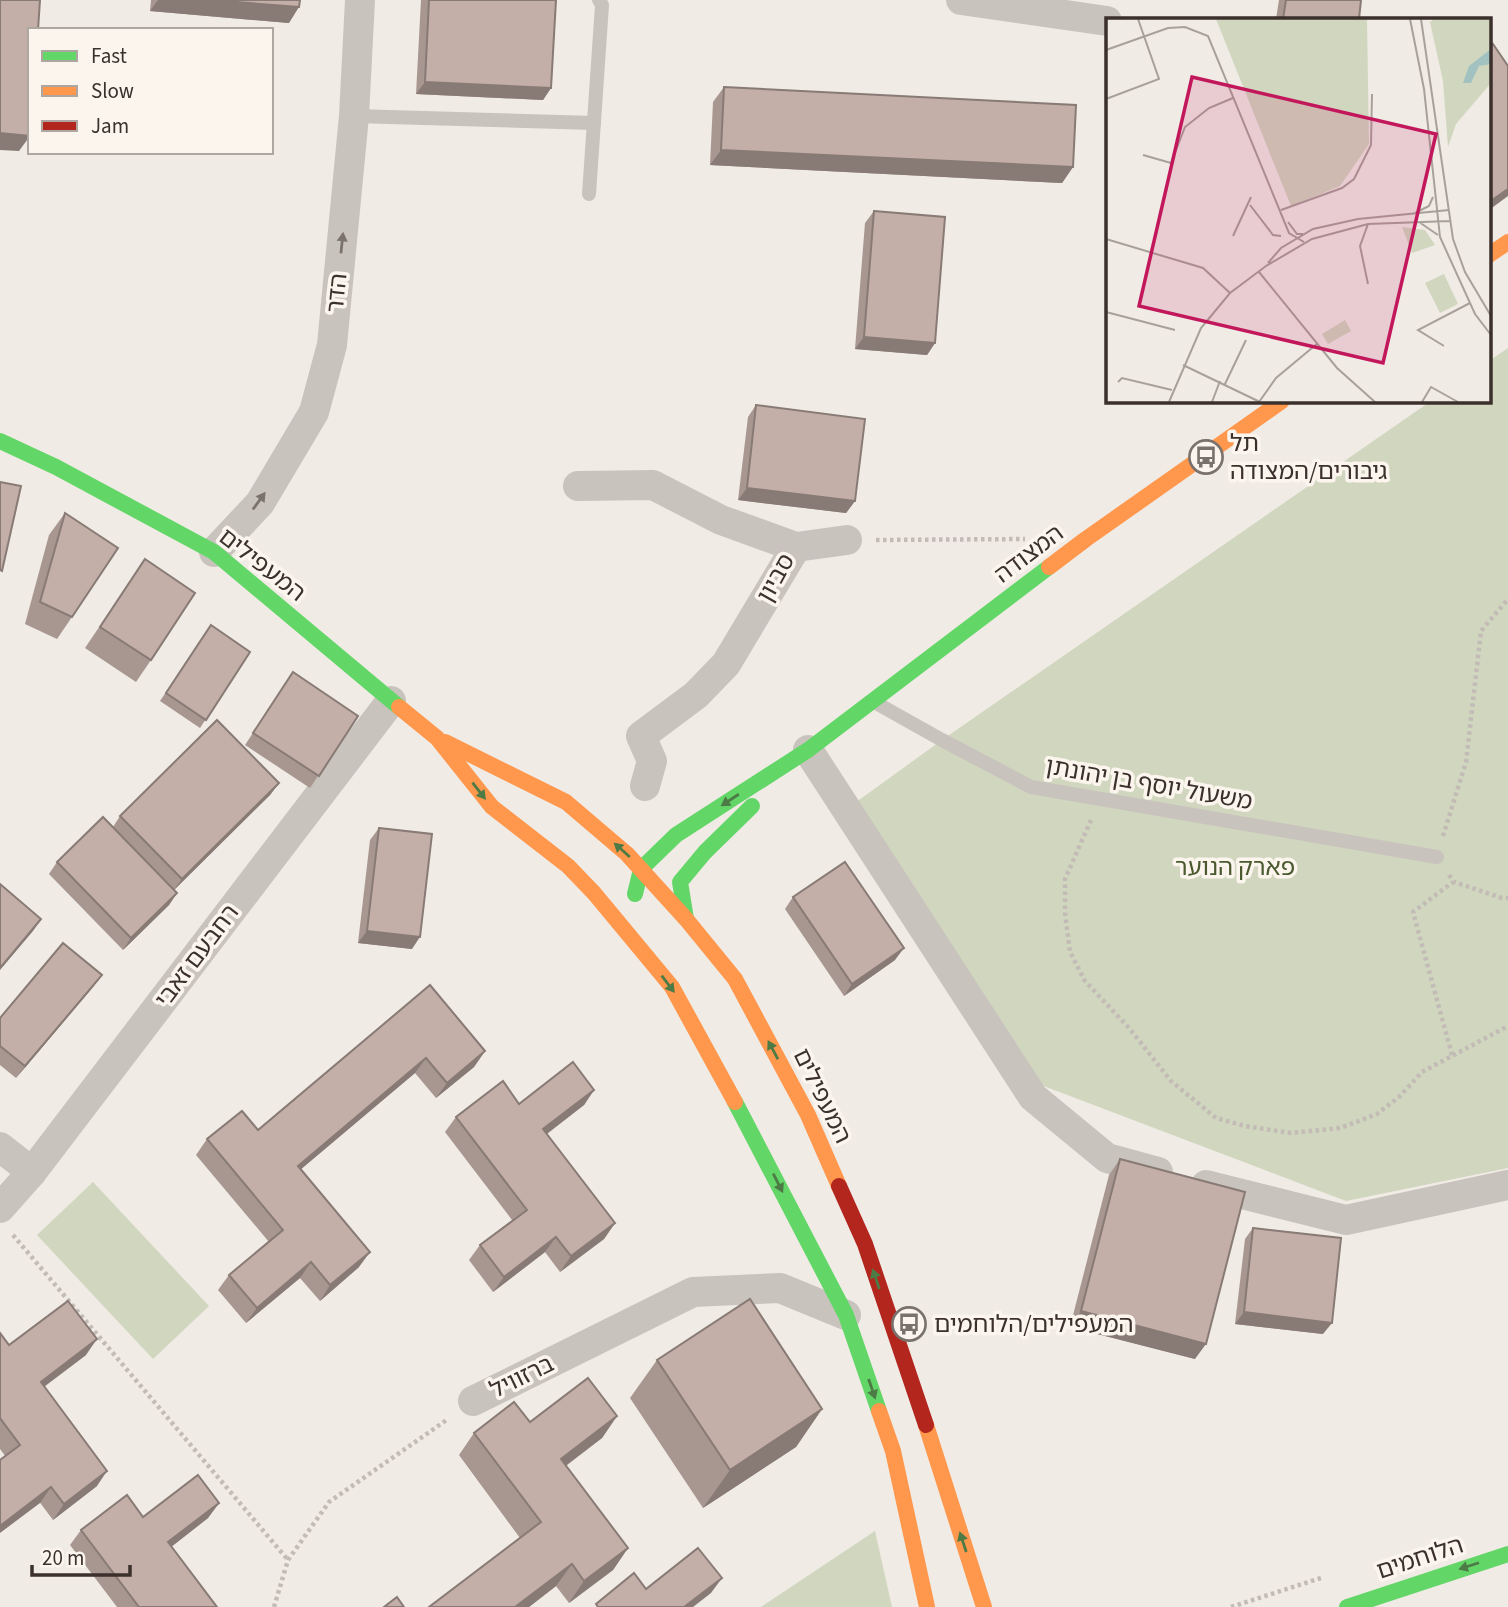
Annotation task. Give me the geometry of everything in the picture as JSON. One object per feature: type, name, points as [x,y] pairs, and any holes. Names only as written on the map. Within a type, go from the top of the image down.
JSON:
[{"type":"street","name":"הדר","points":[[214,552],[260,503],[314,412],[332,345],[354,116],[360,0]]},
{"type":"street","points":[[961,0],[1106,21]]},
{"type":"street","points":[[1490,254],[1508,242]]},
{"type":"street","name":"המצודה","points":[[641,869],[676,835],[808,750],[1086,539],[1281,402]]},
{"type":"street","name":"המעפילים","points":[[0,441],[55,467],[214,552],[437,738],[566,802],[627,854],[686,919],[735,979],[808,1115],[839,1185],[869,1257],[984,1603]]},
{"type":"street","name":"סביון","points":[[578,486],[653,485],[722,520],[796,547],[726,664],[696,695],[641,736],[652,761],[645,786]]},
{"type":"street","points":[[796,547],[847,540]]},
{"type":"street","name":"רחבעם זאבי","points":[[4,1219],[32,1172],[391,701]]},
{"type":"street","name":"המעפילים","points":[[437,738],[492,807],[568,866],[594,893],[672,987],[752,1133],[846,1315],[893,1451],[927,1607]]},
{"type":"street","points":[[808,750],[1033,1097],[1107,1158],[1346,1220],[1508,1185]]},
{"type":"street","name":"המצודה","points":[[686,919],[680,882],[705,852],[808,750]]},
{"type":"street","points":[[639,947],[633,914],[641,869]]},
{"type":"street","points":[[0,1147],[32,1172]]},
{"type":"street","name":"ברזוויל","points":[[473,1401],[693,1292],[780,1288],[846,1315]]},
{"type":"street","name":"הלוחמים","points":[[1347,1607],[1508,1554]]},
{"type":"lane","points":[[589,194],[601,5],[599,0]]},
{"type":"lane","points":[[354,116],[594,122]]},
{"type":"lane","name":"משעול יוסף בן יהונתן","points":[[872,700],[1031,787],[1437,857]]},
{"type":"path","points":[[847,540],[1033,539]]},
{"type":"path","points":[[1508,599],[1481,631],[1466,762],[1437,857],[1454,882],[1508,898]]},
{"type":"path","points":[[1100,799],[1065,879],[1065,914],[1070,952],[1085,981],[1129,1028],[1171,1081],[1216,1118],[1245,1126],[1291,1133],[1340,1128],[1377,1114],[1399,1097],[1422,1072],[1508,1026]]},
{"type":"path","points":[[1452,1055],[1413,912],[1454,882]]},
{"type":"path","points":[[4,1219],[288,1560]]},
{"type":"path","name":"ברזוויל","points":[[274,1607],[288,1560],[329,1502],[473,1401]]},
{"type":"green space","name":"פארק הנוער","points":[[1508,348],[1508,1168],[1346,1201],[1041,1085],[848,808],[1430,402],[1490,402],[1490,360]]},
{"type":"green space","points":[[93,1182],[209,1306],[153,1359],[37,1235]]},
{"type":"green space","points":[[875,1531],[892,1607],[761,1607]]},
{"type":"building","points":[[0,0],[40,0],[38,28],[28,28],[28,136],[0,133]]},
{"type":"building","points":[[212,0],[300,0],[299,7]]},
{"type":"building","points":[[429,0],[556,0],[551,88],[425,82]]},
{"type":"building","points":[[1286,0],[1361,0],[1359,18],[1283,18]]},
{"type":"building","points":[[1493,44],[1508,66],[1508,189],[1490,201],[1490,46]]},
{"type":"building","points":[[724,87],[1076,105],[1073,167],[721,150]]},
{"type":"building","points":[[874,211],[945,217],[935,343],[864,337]]},
{"type":"building","points":[[756,405],[865,419],[855,501],[747,488]]},
{"type":"building","points":[[0,482],[21,486],[2,571],[0,570]]},
{"type":"building","points":[[65,513],[118,548],[72,617],[40,602]]},
{"type":"building","points":[[145,559],[195,593],[151,660],[100,627]]},
{"type":"building","points":[[211,625],[250,652],[206,720],[166,693]]},
{"type":"building","points":[[293,672],[358,716],[319,776],[253,733]]},
{"type":"building","points":[[217,720],[279,783],[182,879],[120,816]]},
{"type":"building","points":[[103,817],[177,893],[131,938],[57,862]]},
{"type":"building","points":[[379,828],[432,834],[420,937],[367,931]]},
{"type":"building","points":[[845,862],[904,948],[852,984],[793,897]]},
{"type":"building","points":[[0,884],[41,919],[0,968]]},
{"type":"building","points":[[63,943],[102,975],[25,1066],[0,1046],[0,1018]]},
{"type":"building","points":[[430,985],[485,1051],[447,1083],[426,1058],[298,1166],[370,1252],[330,1285],[311,1262],[257,1308],[229,1275],[283,1230],[207,1139],[242,1111],[258,1130]]},
{"type":"building","points":[[573,1062],[594,1090],[543,1129],[615,1223],[571,1256],[556,1237],[504,1277],[480,1245],[527,1210],[456,1117],[503,1081],[519,1104]]},
{"type":"building","points":[[1120,1159],[1245,1192],[1206,1344],[1081,1311]]},
{"type":"building","points":[[1253,1228],[1341,1238],[1332,1323],[1244,1312]]},
{"type":"building","points":[[750,1299],[822,1409],[730,1470],[657,1360]]},
{"type":"building","points":[[68,1301],[97,1339],[41,1382],[107,1471],[64,1504],[51,1487],[0,1526],[0,1460],[20,1445],[0,1418],[0,1333],[9,1345]]},
{"type":"building","points":[[588,1378],[617,1416],[561,1459],[628,1548],[584,1581],[572,1564],[515,1607],[429,1607],[541,1522],[474,1433],[514,1402],[530,1422]]},
{"type":"building","points":[[198,1475],[219,1503],[168,1542],[217,1607],[139,1607],[81,1530],[127,1495],[143,1517]]},
{"type":"building","points":[[698,1548],[722,1578],[684,1607],[598,1607],[596,1604],[634,1573],[646,1589]]},
{"type":"building","points":[[397,1597],[404,1607],[384,1607]]},
{"type":"traffic: fast","points":[[0,441],[56,467],[214,552],[399,707]]},
{"type":"traffic: fast","points":[[635,894],[641,869],[676,835],[808,750],[1049,567]]},
{"type":"traffic: fast","points":[[686,919],[680,882],[705,852],[752,806]]},
{"type":"traffic: fast","points":[[735,1102],[846,1315],[879,1411]]},
{"type":"traffic: fast","points":[[1347,1607],[1508,1554]]},
{"type":"traffic: slow","points":[[1490,254],[1508,242]]},
{"type":"traffic: slow","points":[[1049,567],[1281,402]]},
{"type":"traffic: slow","points":[[399,707],[437,738],[492,807],[568,866],[594,893],[672,987],[735,1102]]},
{"type":"traffic: slow","points":[[445,742],[566,802],[627,854],[686,919],[735,979],[808,1115],[839,1186]]},
{"type":"traffic: slow","points":[[879,1411],[893,1451],[927,1607]]},
{"type":"traffic: slow","points":[[926,1425],[984,1607]]},
{"type":"traffic: jam","points":[[839,1186],[865,1244],[926,1425]]},
{"type":"place","name":"תל גיבורים/המצודה","points":[[1206,457]]},
{"type":"place","name":"המעפילים/הלוחמים","points":[[909,1324]]}]
